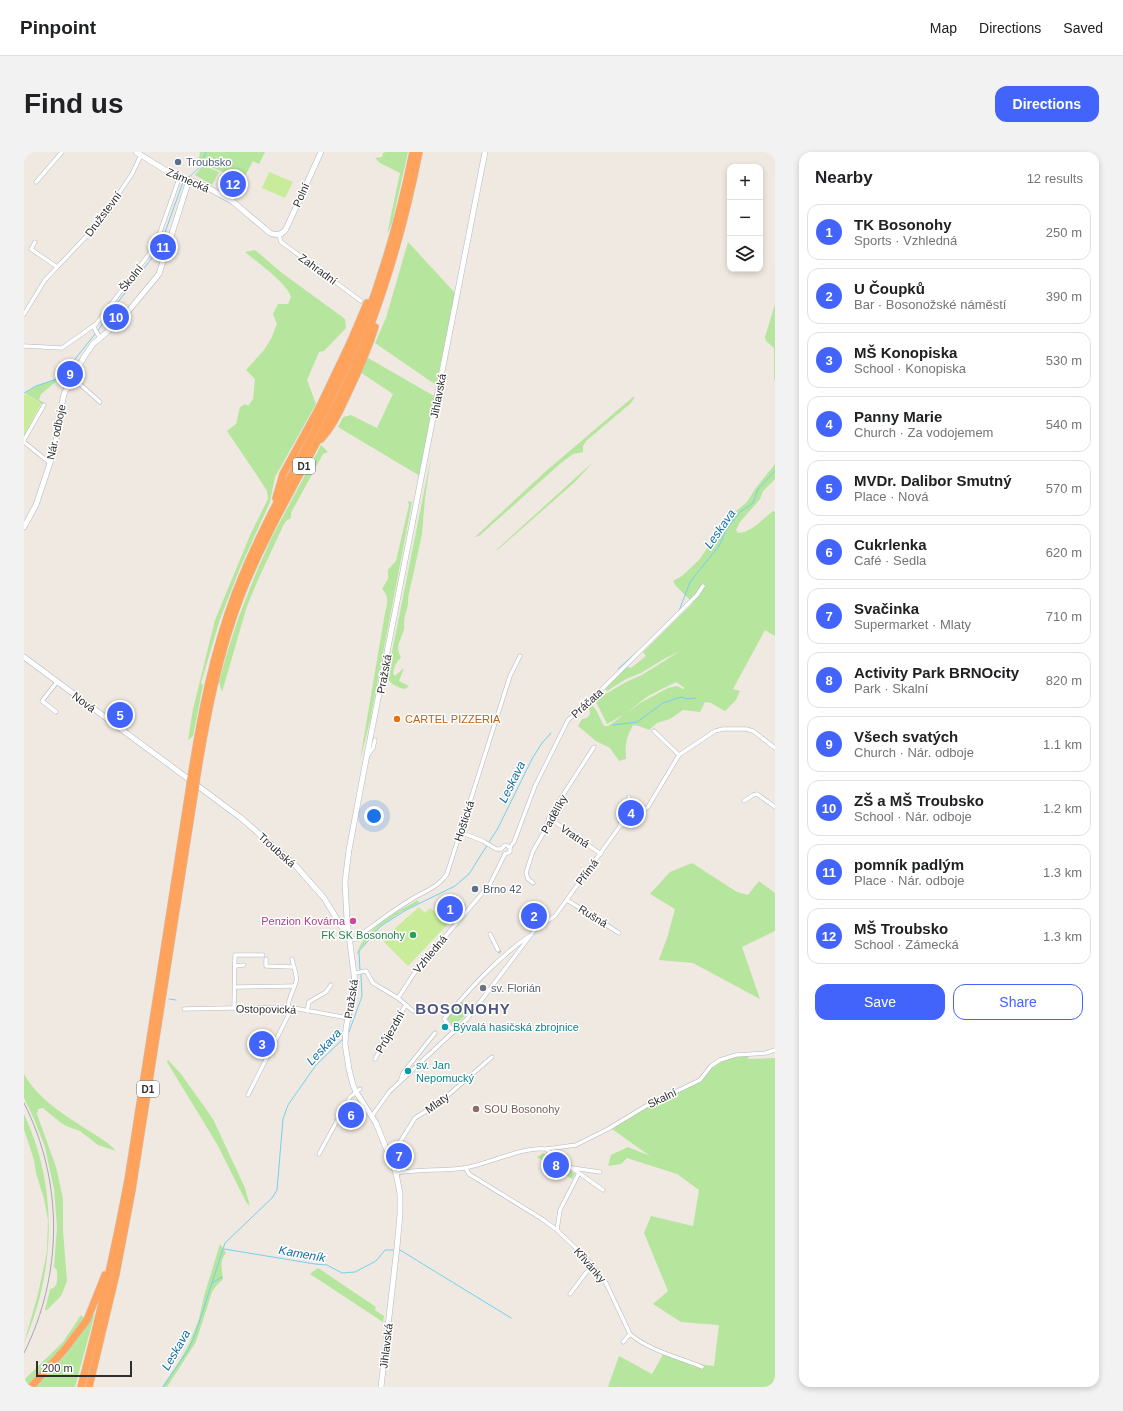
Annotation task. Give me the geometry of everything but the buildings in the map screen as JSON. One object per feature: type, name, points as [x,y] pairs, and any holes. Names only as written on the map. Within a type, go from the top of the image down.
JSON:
[{"type":"highway","name":"D1","points":[[88,1387],[116,1274],[132,1190],[205,701],[220,640],[236,593],[264,529],[333,396],[363,327],[383,270],[398,218],[413,152]]},
{"type":"highway","name":"D1","points":[[82,1387],[99,1319],[119,1227],[193,783],[218,667],[233,616],[266,539],[353,369],[369,331],[404,218],[419,152]]},
{"type":"highway","points":[[31,1387],[65,1349],[86,1320],[104,1277],[119,1227]]},
{"type":"main road","name":"Zámecká","points":[[136,152],[163,169],[200,184],[232,201],[270,233],[278,235]]},
{"type":"main road","name":"Polní","points":[[278,235],[283,233],[286,229],[321,152]]},
{"type":"main road","name":"Jihlavská","points":[[390,639],[486,152]]},
{"type":"main road","name":"Nár. odboje","points":[[24,527],[36,505],[50,463],[57,436],[64,394],[98,334],[121,320],[158,274],[185,178]]},
{"type":"main road","name":"Pražská","points":[[390,639],[349,850],[346,873],[345,891],[348,928],[359,972],[348,1018],[345,1044],[349,1069],[372,1116],[396,1173],[399,1189],[400,1210],[391,1305]]},
{"type":"main road","name":"Nová","points":[[24,657],[193,783]]},
{"type":"main road","name":"Troubská","points":[[193,783],[241,818],[295,865],[324,898],[342,927],[348,928]]},
{"type":"main road","name":"Jihlavská","points":[[381,1387],[391,1305]]},
{"type":"street","points":[[36,182],[62,152]]},
{"type":"street","name":"Družstevní","points":[[24,314],[45,280],[100,220],[132,174],[141,155]]},
{"type":"street","name":"Školní","points":[[24,346],[62,348],[99,321],[155,246],[185,178]]},
{"type":"street","name":"Zahradní","points":[[278,235],[281,242],[361,301]]},
{"type":"street","points":[[35,242],[30,249],[57,267]]},
{"type":"street","points":[[93,326],[98,334]]},
{"type":"street","points":[[74,378],[100,402]]},
{"type":"street","points":[[86,397],[90,393]]},
{"type":"street","points":[[44,405],[24,441],[50,463]]},
{"type":"street","name":"Práčata","points":[[510,847],[514,842],[535,786],[568,720],[608,684],[697,595],[703,586]]},
{"type":"street","name":"Hoštická","points":[[350,940],[355,939],[408,901],[440,883],[447,874],[510,676],[520,656]]},
{"type":"street","points":[[56,712],[42,701],[57,682]]},
{"type":"street","points":[[620,826],[628,823],[648,807],[679,755],[715,731],[723,729],[746,729],[753,731],[775,748]]},
{"type":"street","points":[[654,731],[679,755]]},
{"type":"street","name":"Pražská","points":[[367,756],[373,748],[375,740]]},
{"type":"street","name":"Padělíky","points":[[533,883],[528,879],[526,873],[533,851],[544,832],[549,818],[594,747]]},
{"type":"street","points":[[744,801],[757,794],[775,806]]},
{"type":"street","name":"Přímá","points":[[531,934],[537,927],[555,916],[601,854],[620,826],[621,815],[630,797]]},
{"type":"street","name":"Přímá","points":[[621,815],[630,801]]},
{"type":"street","name":"Vratná","points":[[549,818],[601,854]]},
{"type":"street","points":[[460,832],[496,849],[502,849],[505,845],[510,847],[510,852],[505,854],[502,852],[502,849]]},
{"type":"street","name":"Vzhledná","points":[[398,998],[415,972],[490,884],[505,854]]},
{"type":"street","name":"Rušná","points":[[567,900],[619,933]]},
{"type":"street","points":[[490,934],[498,950]]},
{"type":"street","points":[[454,1032],[444,1019],[472,986],[503,955],[531,934]]},
{"type":"street","points":[[372,1116],[389,1092],[454,1032],[474,1011],[531,934]]},
{"type":"street","points":[[234,1008],[235,955],[263,955]]},
{"type":"street","points":[[503,955],[511,963]]},
{"type":"street","points":[[266,959],[266,966],[293,967]]},
{"type":"street","points":[[248,1094],[290,1008],[289,998],[297,976],[293,967],[292,959]]},
{"type":"street","points":[[235,966],[244,966]]},
{"type":"street","points":[[359,972],[366,971],[373,983],[398,998],[413,1011]]},
{"type":"street","points":[[307,1011],[309,1002],[326,992],[331,985]]},
{"type":"street","points":[[235,987],[294,986]]},
{"type":"street","name":"Průjezdní","points":[[375,1059],[394,1023],[406,1005]]},
{"type":"street","name":"Ostopovická","points":[[184,1009],[290,1008],[348,1018]]},
{"type":"street","points":[[399,1082],[403,1073],[435,1033]]},
{"type":"street","points":[[430,1040],[436,1048]]},
{"type":"street","name":"Skalní","points":[[396,1173],[427,1169],[465,1167],[533,1149],[547,1149],[576,1145],[608,1129],[646,1106],[700,1080],[711,1066],[720,1060],[736,1055],[766,1053],[775,1050]]},
{"type":"street","name":"Mlaty","points":[[388,1155],[400,1142],[415,1118],[439,1103],[492,1057]]},
{"type":"street","points":[[412,1062],[416,1066]]},
{"type":"street","points":[[319,1154],[350,1097],[358,1090]]},
{"type":"street","points":[[547,1149],[550,1154],[579,1172],[603,1190]]},
{"type":"street","name":"Křivánky","points":[[465,1167],[469,1174],[542,1219],[556,1230],[592,1265],[606,1283],[630,1334]]},
{"type":"street","points":[[571,1168],[600,1172]]},
{"type":"street","points":[[556,1230],[560,1210],[579,1172]]},
{"type":"street","points":[[570,1294],[592,1265]]},
{"type":"street","points":[[623,1342],[630,1334],[654,1349],[702,1367]]},
{"type":"green space","points":[[200,152],[265,152],[259,164],[253,161],[243,180],[203,164],[199,159]]},
{"type":"green space","points":[[408,152],[392,223],[387,234],[400,173],[380,163],[375,158],[382,157],[383,153]]},
{"type":"green space","points":[[203,165],[219,172],[212,185],[195,175]]},
{"type":"green space","points":[[269,172],[293,182],[285,198],[262,188]]},
{"type":"green space","points":[[408,242],[455,293],[436,385],[375,343],[386,318]]},
{"type":"green space","points":[[255,250],[282,273],[345,319],[346,328],[324,351],[319,352],[307,380],[316,404],[275,477],[270,502],[240,568],[220,619],[201,683],[203,685],[193,736],[188,740],[193,709],[215,620],[251,533],[268,499],[267,491],[227,431],[236,424],[240,407],[245,404],[248,406],[253,399],[255,379],[246,370],[264,350],[271,339],[277,324],[273,314],[278,304],[288,304],[291,297],[284,285],[278,279],[245,252]]},
{"type":"green space","points":[[775,304],[774,381],[774,348],[766,341],[765,337]]},
{"type":"green space","points":[[368,358],[434,396],[420,476],[338,427],[343,417],[351,415],[377,428],[393,394],[360,372]]},
{"type":"green space","points":[[58,378],[59,379],[41,394],[39,400],[45,403],[42,404],[25,393],[36,386]]},
{"type":"green space","points":[[26,394],[41,404],[24,436],[24,395]]},
{"type":"green space","points":[[633,397],[635,397],[631,403],[586,441],[583,446],[583,452],[573,454],[561,463],[479,536],[475,537],[545,472]]},
{"type":"green space","points":[[321,445],[328,452],[323,454],[291,513],[291,518],[286,521],[283,526],[257,582],[247,606],[222,692],[219,682],[227,653],[238,619],[256,573],[272,537]]},
{"type":"green space","points":[[431,457],[422,534],[408,598],[404,628],[398,647],[401,657],[395,665],[393,673],[395,676],[404,668],[399,681],[409,686],[405,689],[394,685],[387,677]]},
{"type":"green space","points":[[593,462],[576,481],[494,552]]},
{"type":"green space","points":[[775,464],[775,479],[763,491],[760,499],[740,522],[736,530],[738,533],[748,531],[773,511],[775,512],[775,636],[765,630],[733,689],[740,691],[736,700],[725,711],[711,703],[705,702],[700,712],[683,710],[670,719],[657,723],[649,730],[633,725],[626,741],[626,759],[619,761],[610,748],[596,741],[578,726],[582,719],[587,718],[590,714],[589,707],[592,705],[604,726],[608,726],[625,714],[607,724],[595,700],[628,681],[642,675],[680,651],[641,673],[626,679],[607,691],[605,689],[624,668],[631,668],[646,656],[643,652],[693,603],[673,581],[682,576],[699,560],[728,518],[747,502],[755,489]],"holes":[[[676,682],[685,688],[683,689],[677,686],[668,688],[642,702],[625,714],[648,696]]]},
{"type":"green space","points":[[408,501],[412,502],[370,721],[360,760],[387,604],[385,592],[382,589],[388,579],[388,570],[396,561],[409,505]]},
{"type":"green space","points":[[631,805],[643,808],[626,822],[622,815]]},
{"type":"green space","points":[[692,863],[737,892],[748,895],[759,881],[775,893],[775,931],[742,947],[760,999],[693,963],[659,960],[675,909],[650,894],[670,872]]},
{"type":"green space","name":"FK SK Bosonohy","points":[[454,893],[466,905],[408,966],[382,940],[419,907],[425,913],[430,908],[435,912]]},
{"type":"green space","points":[[418,900],[419,903],[401,912],[380,926],[359,950],[359,954],[357,954],[361,945],[366,937],[374,929],[391,915]]},
{"type":"green space","points":[[461,1001],[472,1009],[453,1027],[447,1018]]},
{"type":"green space","points":[[737,1056],[748,1056],[748,1059],[775,1058],[775,1387],[608,1387],[619,1356],[652,1374],[665,1351],[695,1362],[714,1366],[719,1325],[681,1322],[653,1304],[668,1291],[644,1233],[651,1216],[693,1226],[699,1190],[677,1174],[627,1158],[621,1164],[608,1166],[611,1155],[628,1147],[650,1156],[612,1129],[645,1108],[700,1082],[718,1062]]},
{"type":"green space","points":[[168,1060],[181,1074],[213,1119],[245,1188],[250,1206],[246,1202],[217,1144],[167,1062]]},
{"type":"green space","points":[[24,1074],[36,1091],[52,1105],[69,1118],[105,1141],[116,1151],[98,1145],[80,1131],[60,1122],[43,1108],[38,1109],[37,1114],[56,1167],[63,1199],[63,1231],[67,1281],[61,1296],[47,1310],[45,1310],[50,1289],[55,1286],[57,1279],[57,1270],[54,1267],[57,1227],[54,1189],[45,1147],[24,1098]]},
{"type":"green space","points":[[24,1114],[35,1142],[43,1170],[49,1228],[47,1257],[42,1286],[35,1315],[24,1343],[37,1298],[47,1251],[48,1220],[34,1160],[24,1129]]},
{"type":"green space","points":[[543,1153],[575,1174],[572,1179],[537,1157]]},
{"type":"green space","points":[[220,1244],[226,1253],[222,1259],[223,1279],[212,1292],[196,1342],[167,1387],[162,1387],[189,1344],[199,1319],[204,1296]]},
{"type":"green space","points":[[318,1268],[376,1307],[375,1310],[384,1316],[383,1322],[310,1274]]},
{"type":"green space","points":[[95,1313],[75,1387],[36,1387],[68,1352]]},
{"type":"green space","points":[[81,1315],[87,1320],[31,1387],[24,1387],[24,1380],[63,1342]]},
{"type":"waterway","points":[[189,177],[199,168],[206,152]]},
{"type":"waterway","points":[[97,332],[111,311],[159,249],[183,182],[185,181]]},
{"type":"waterway","points":[[24,393],[36,386],[54,380],[64,373],[95,334]]},
{"type":"waterway","name":"Leskava","points":[[679,611],[690,582],[719,546],[726,530],[740,512],[753,503],[758,489],[775,471]]},
{"type":"waterway","name":"Leskava","points":[[618,669],[637,652]]},
{"type":"waterway","points":[[613,725],[637,722],[663,703],[681,697],[687,699],[696,698]]},
{"type":"waterway","name":"Leskava","points":[[360,971],[359,951],[381,926],[406,910],[455,886],[469,874],[498,828],[532,759],[542,743],[551,733]]},
{"type":"waterway","name":"Leskava","points":[[349,1032],[362,996],[361,974]]},
{"type":"waterway","points":[[169,999],[176,1000]]},
{"type":"waterway","name":"Leskava","points":[[163,1387],[188,1350],[195,1335],[225,1243],[272,1198],[277,1190],[283,1119],[288,1105],[316,1065],[343,1039]]},
{"type":"waterway","name":"Kameník","points":[[224,1249],[327,1265],[342,1273],[355,1272],[376,1261],[385,1250],[393,1250]]},
{"type":"waterway","points":[[400,1250],[511,1318]]},
{"type":"waterway","name":"Leskava","points":[[212,1283],[222,1277]]},
{"type":"tunnel","points":[[498,950],[502,954]]},
{"type":"railway","points":[[24,1103],[37,1133],[46,1164],[52,1196],[54,1228],[52,1260],[46,1292],[37,1323],[24,1353]]},
{"type":"place","name":"Troubsko","points":[[178,162]]},
{"type":"place","name":"MŠ Troubsko","points":[[233,184]]},
{"type":"place","name":"pomník padlým","points":[[163,247]]},
{"type":"place","name":"ZŠ a MŠ Troubsko","points":[[116,317]]},
{"type":"place","name":"Všech svatých","points":[[70,374]]},
{"type":"place","name":"MVDr. Dalibor Smutný","points":[[120,715]]},
{"type":"place","name":"CARTEL PIZZERIA","points":[[397,719]]},
{"type":"place","name":"Panny Marie","points":[[631,813]]},
{"type":"place","name":"Brno 42","points":[[475,889]]},
{"type":"place","name":"TK Bosonohy","points":[[450,909]]},
{"type":"place","name":"U Čoupků","points":[[534,916]]},
{"type":"place","name":"Penzion Kovárna","points":[[353,921]]},
{"type":"place","name":"FK SK Bosonohy","points":[[413,935]]},
{"type":"place","name":"sv. Florián","points":[[483,988]]},
{"type":"place","name":"Bývalá hasičská zbrojnice","points":[[445,1027]]},
{"type":"place","name":"MŠ Konopiska","points":[[262,1044]]},
{"type":"place","name":"sv. Jan Nepomucký","points":[[408,1071]]},
{"type":"place","name":"SOU Bosonohy","points":[[476,1109]]},
{"type":"place","name":"Cukrlenka","points":[[351,1115]]},
{"type":"place","name":"Svačinka","points":[[399,1156]]},
{"type":"place","name":"Activity Park BRNOcity","points":[[556,1165]]},
{"type":"district","name":"BOSONOHY","points":[[463,1009]]}]
